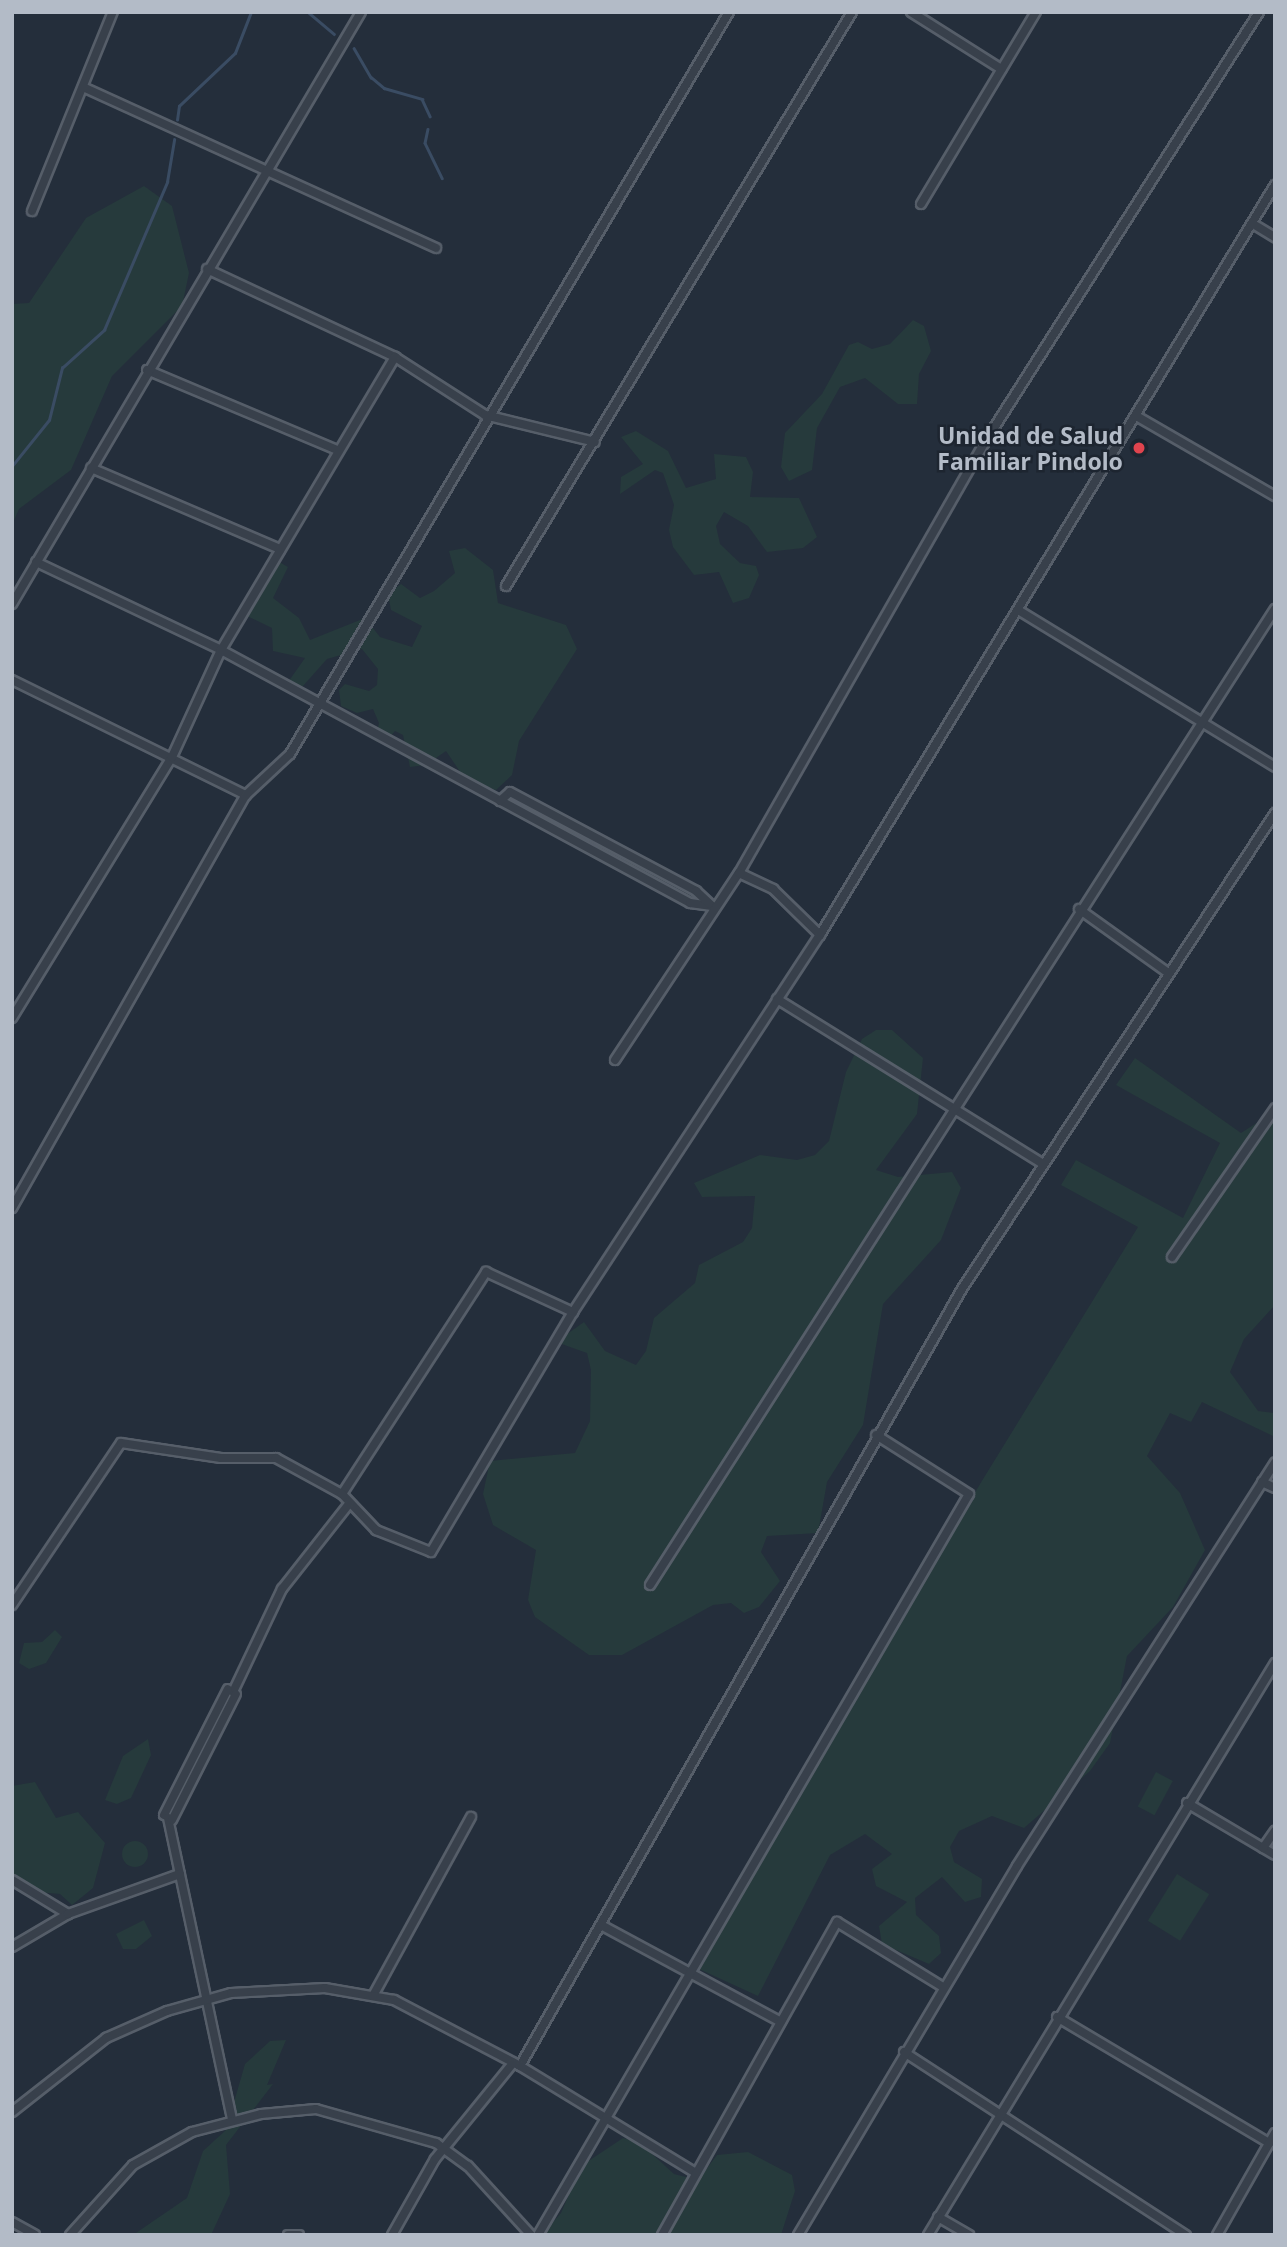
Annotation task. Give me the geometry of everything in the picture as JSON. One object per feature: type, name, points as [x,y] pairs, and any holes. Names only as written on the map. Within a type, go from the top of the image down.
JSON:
[{"type":"street","points":[[33,211],[113,12]]},
{"type":"street","points":[[12,604],[263,172],[361,12]]},
{"type":"street","points":[[12,1208],[246,795],[290,754],[485,415],[729,12]]},
{"type":"street","points":[[506,586],[852,12]]},
{"type":"street","points":[[911,12],[1002,69]]},
{"type":"street","points":[[921,204],[1036,12]]},
{"type":"street","points":[[615,1060],[712,906],[739,873],[985,442],[1259,12]]},
{"type":"street","points":[[83,87],[263,172],[436,248]]},
{"type":"street","points":[[12,1605],[121,1443],[221,1458],[267,1455],[342,1494],[349,1504],[395,1541],[430,1552],[573,1312],[820,935],[1138,417],[1275,185]]},
{"type":"street","points":[[1253,225],[1275,237]]},
{"type":"street","points":[[207,269],[395,357],[485,415],[595,442]]},
{"type":"street","points":[[12,1018],[172,757],[221,650],[395,357]]},
{"type":"street","points":[[147,370],[338,450]]},
{"type":"street","points":[[1138,417],[1275,496]]},
{"type":"street","points":[[91,468],[280,549]]},
{"type":"street","points":[[36,562],[221,650],[690,903],[712,906]]},
{"type":"street","points":[[650,1585],[950,1109],[1275,609]]},
{"type":"street","points":[[1018,610],[1275,767]]},
{"type":"street","points":[[12,680],[246,795]]},
{"type":"street","points":[[500,801],[510,792],[696,891],[712,906]]},
{"type":"street","points":[[392,2235],[443,2148],[517,2064],[601,1925],[876,1435],[1041,1163],[1275,813]]},
{"type":"street","points":[[739,873],[773,889],[820,935]]},
{"type":"street","points":[[1079,909],[1167,972]]},
{"type":"street","points":[[777,999],[950,1109],[1041,1163]]},
{"type":"street","points":[[1172,1257],[1275,1108]]},
{"type":"street","points":[[342,1494],[486,1272],[573,1312]]},
{"type":"street","points":[[538,2235],[969,1494],[876,1435]]},
{"type":"street","points":[[798,2235],[943,1987],[1275,1462]]},
{"type":"street","points":[[1262,1482],[1275,1489]]},
{"type":"street","points":[[232,2120],[168,1817],[282,1589],[349,1504]]},
{"type":"street","points":[[928,2235],[1000,2110],[1275,1663]]},
{"type":"street","points":[[1187,1803],[1275,1855]]},
{"type":"street","points":[[373,1994],[471,1817]]},
{"type":"street","points":[[1263,1848],[1275,1831]]},
{"type":"street","points":[[12,1947],[68,1914],[180,1874]]},
{"type":"street","points":[[12,1881],[68,1914]]},
{"type":"street","points":[[662,2235],[837,1922],[943,1987]]},
{"type":"street","points":[[601,1925],[781,2022]]},
{"type":"street","points":[[12,2112],[106,2038],[206,1998],[275,1988],[373,1994],[517,2064],[696,2173]]},
{"type":"street","points":[[1057,2017],[1269,2143]]},
{"type":"street","points":[[904,2052],[1000,2110],[1186,2235]]},
{"type":"street","points":[[71,2235],[133,2165],[192,2132],[232,2120],[316,2109],[409,2132],[443,2148],[531,2235]]},
{"type":"street","points":[[1217,2235],[1275,2133]]},
{"type":"street","points":[[938,2217],[969,2235]]},
{"type":"street","points":[[12,2222],[35,2235]]},
{"type":"street","points":[[288,2235],[299,2235]]},
{"type":"green space","points":[[144,186],[172,206],[189,273],[182,306],[112,376],[71,470],[19,509],[12,525],[12,304],[29,303],[86,218]]},
{"type":"green space","points":[[913,320],[924,326],[931,351],[919,374],[917,404],[898,404],[865,378],[840,387],[817,428],[812,470],[789,481],[781,467],[785,433],[822,394],[849,345],[858,342],[872,349],[890,344]]},
{"type":"green space","points":[[636,431],[668,451],[686,488],[716,479],[714,454],[746,457],[753,472],[750,497],[799,498],[817,537],[803,548],[767,552],[748,526],[724,512],[716,526],[720,544],[740,563],[756,566],[759,575],[749,598],[733,603],[719,572],[694,575],[673,547],[669,530],[674,505],[663,473],[655,470],[620,494],[621,477],[643,464],[621,437]]},
{"type":"green space","points":[[465,548],[493,570],[498,603],[566,625],[577,649],[519,741],[512,775],[496,790],[465,779],[446,751],[426,765],[410,767],[403,735],[395,731],[384,744],[375,741],[379,723],[373,709],[357,713],[341,706],[339,690],[345,684],[369,691],[377,685],[378,669],[362,649],[327,659],[303,686],[286,685],[305,658],[273,651],[272,628],[247,616],[248,592],[274,559],[288,567],[273,598],[299,618],[310,640],[365,618],[380,637],[412,647],[422,626],[391,610],[388,594],[401,584],[420,598],[434,591],[455,573],[449,551]]},
{"type":"green space","points":[[568,826],[699,895],[700,898],[566,832]]},
{"type":"green space","points":[[876,1030],[892,1030],[923,1058],[917,1114],[876,1170],[898,1177],[952,1172],[961,1188],[941,1240],[883,1304],[863,1425],[827,1482],[818,1533],[767,1536],[761,1552],[780,1581],[759,1607],[744,1613],[731,1603],[713,1605],[622,1655],[589,1655],[535,1617],[528,1600],[536,1550],[493,1525],[483,1494],[490,1461],[575,1453],[590,1421],[591,1370],[587,1353],[556,1342],[584,1322],[605,1351],[636,1365],[646,1351],[654,1318],[695,1283],[699,1265],[743,1242],[752,1228],[755,1196],[702,1197],[694,1183],[760,1155],[797,1160],[815,1155],[829,1141],[846,1072],[862,1039]]},
{"type":"green space","points":[[1135,1058],[1241,1133],[1275,1111],[1275,1305],[1244,1339],[1230,1372],[1258,1411],[1275,1413],[1275,1437],[1202,1402],[1191,1422],[1170,1413],[1147,1456],[1180,1493],[1205,1550],[1173,1607],[1127,1656],[1110,1743],[1090,1771],[1024,1828],[992,1816],[959,1831],[950,1847],[954,1862],[982,1879],[981,1897],[965,1902],[942,1877],[915,1898],[916,1915],[939,1936],[941,1953],[929,1964],[882,1944],[879,1926],[907,1902],[876,1886],[872,1869],[892,1854],[865,1834],[830,1855],[758,1996],[699,1969],[980,1484],[1138,1227],[1061,1185],[1076,1160],[1183,1218],[1220,1143],[1116,1085]]},
{"type":"green space","points":[[55,1630],[62,1637],[46,1663],[29,1669],[19,1663],[24,1643],[42,1642]]},
{"type":"green space","points":[[148,1739],[151,1755],[131,1798],[117,1804],[105,1800],[123,1756]]},
{"type":"green space","points":[[1156,1772],[1173,1781],[1154,1815],[1138,1806]]},
{"type":"green space","points":[[35,1782],[56,1818],[78,1812],[105,1843],[93,1888],[72,1905],[60,1894],[25,1891],[12,1881],[12,1786]]},
{"type":"green space","points":[[135,1841],[144,1845],[148,1854],[144,1863],[135,1867],[126,1863],[122,1854],[126,1845]]},
{"type":"green space","points":[[1177,1874],[1209,1894],[1180,1941],[1148,1921]]},
{"type":"green space","points":[[144,1920],[152,1936],[136,1949],[123,1949],[116,1934]]},
{"type":"green space","points":[[286,2040],[267,2085],[273,2084],[226,2145],[230,2194],[211,2235],[133,2235],[187,2198],[203,2151],[226,2130],[245,2064],[270,2041]]},
{"type":"green space","points":[[623,2138],[639,2142],[674,2174],[698,2180],[717,2155],[748,2152],[792,2175],[795,2191],[781,2235],[542,2235],[561,2213],[581,2166]]},
{"type":"waterway","points":[[177,120],[179,106],[235,53],[251,12]]},
{"type":"waterway","points":[[308,12],[334,34]]},
{"type":"waterway","points":[[354,48],[371,77],[384,88],[422,99],[430,116]]},
{"type":"waterway","points":[[428,129],[425,143],[442,178]]},
{"type":"waterway","points":[[12,466],[49,420],[62,368],[104,330],[167,182],[174,140]]},
{"type":"place","name":"Unidad de Salud Familiar Pindolo","points":[[1139,448]]}]
